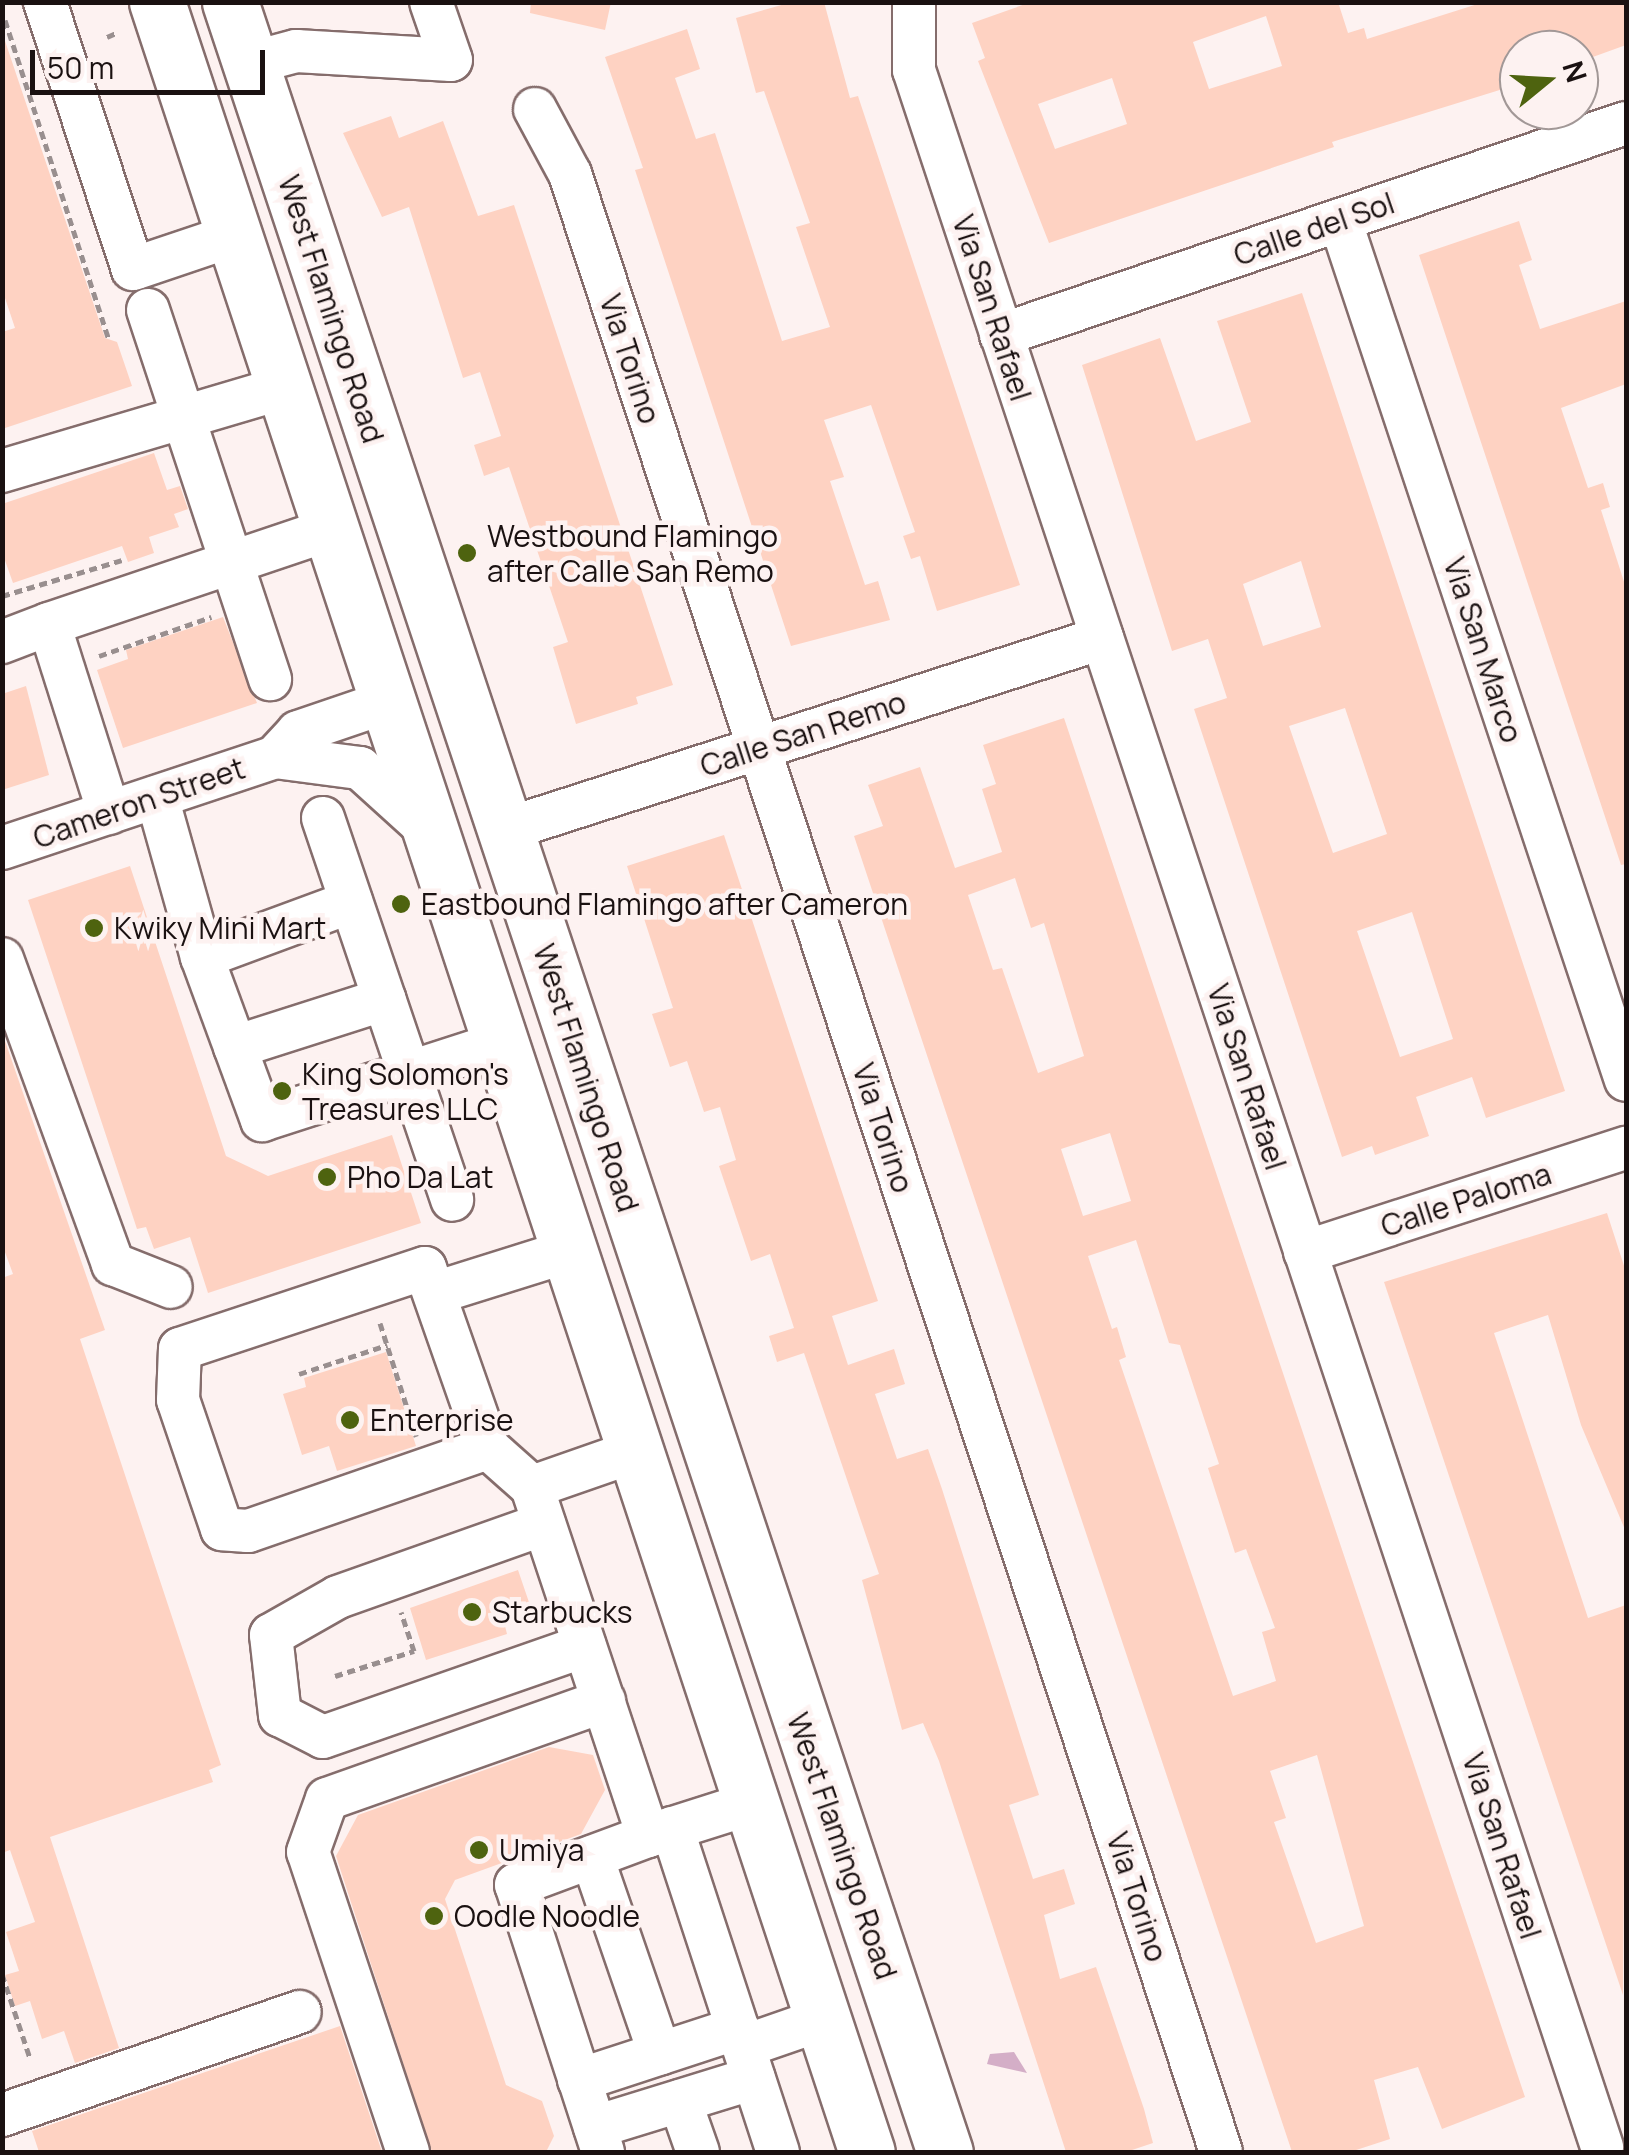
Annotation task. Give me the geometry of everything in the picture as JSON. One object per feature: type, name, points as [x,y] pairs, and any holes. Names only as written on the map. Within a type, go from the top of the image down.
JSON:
[{"type":"main road","points":[[190,2],[213,58],[259,88]]},
{"type":"main road","name":"West Flamingo Road","points":[[230,2],[945,2152]]},
{"type":"main road","points":[[137,18],[239,250],[756,1802],[867,2152]]},
{"type":"main road","points":[[239,250],[315,368],[352,486],[370,506],[399,512]]},
{"type":"main road","points":[[389,701],[426,725],[456,786],[504,830]]},
{"type":"main road","points":[[572,1250],[619,1293],[656,1398],[670,1415],[701,1427]]},
{"type":"main road","points":[[638,1450],[665,1447],[674,1453],[753,1666],[813,1758]]},
{"type":"street","points":[[45,2],[133,269],[239,250]]},
{"type":"street","points":[[259,88],[296,51],[450,60],[431,2]]},
{"type":"street","name":"Via San Rafael","points":[[914,3],[914,70],[1603,2146]]},
{"type":"street","name":"Via Torino","points":[[534,108],[570,174],[1221,2152]]},
{"type":"street","name":"Calle del Sol","points":[[1002,335],[1626,123]]},
{"type":"street","name":"Via San Marco","points":[[1340,220],[1626,1080]]},
{"type":"street","points":[[148,310],[270,679]]},
{"type":"street","points":[[2,471],[183,414],[208,414],[285,387]]},
{"type":"street","points":[[2,642],[332,529]]},
{"type":"street","points":[[50,624],[109,813]]},
{"type":"street","name":"Calle San Remo","points":[[504,830],[1102,638]]},
{"type":"street","name":"Cameron Street","points":[[275,757],[298,732],[389,701]]},
{"type":"street","name":"Cameron Street","points":[[2,848],[275,757],[360,768],[404,801],[438,847]]},
{"type":"street","points":[[157,797],[202,957],[262,1120],[502,1042]]},
{"type":"street","points":[[323,818],[452,1200]]},
{"type":"street","points":[[202,957],[352,902]]},
{"type":"street","points":[[2,959],[113,1264],[171,1287]]},
{"type":"street","points":[[235,1046],[385,999]]},
{"type":"street","name":"Calle Paloma","points":[[1306,1252],[1626,1148]]},
{"type":"street","points":[[435,1293],[572,1250]]},
{"type":"street","points":[[488,1448],[248,1531],[222,1528],[178,1400],[180,1349],[425,1268],[488,1448],[538,1505],[604,1701],[745,2051],[778,2152]]},
{"type":"street","points":[[585,1646],[323,1737],[280,1715],[271,1635],[338,1597],[538,1505],[638,1450]]},
{"type":"street","points":[[408,2152],[308,1852],[327,1799],[604,1701]]},
{"type":"street","points":[[756,1802],[660,1832],[516,1885],[599,2140],[680,2101],[745,2051],[823,2019]]},
{"type":"street","points":[[592,1857],[660,2054]]},
{"type":"street","points":[[2,2115],[300,2012]]},
{"type":"street","points":[[579,2080],[660,2054],[745,2051]]},
{"type":"street","points":[[680,2101],[698,2152]]},
{"type":"path","points":[[107,36],[137,18]]},
{"type":"path","points":[[5,20],[109,341]]},
{"type":"path","points":[[89,659],[230,611]]},
{"type":"path","points":[[377,1316],[420,1448]]},
{"type":"path","points":[[300,1374],[387,1345]]},
{"type":"path","points":[[336,1676],[414,1650],[400,1606],[417,1601]]},
{"type":"path","points":[[3,1978],[30,2058]]},
{"type":"path","points":[[2,2004],[12,2002]]},
{"type":"shaded area","points":[[1014,2052],[1027,2073],[987,2064],[990,2054]]},
{"type":"building","points":[[531,2],[611,2],[605,30],[530,13]]},
{"type":"building","points":[[792,2],[824,2],[850,98],[858,96],[1020,585],[937,611],[920,556],[911,559],[903,536],[915,532],[871,405],[824,420],[844,477],[830,481],[865,585],[878,581],[890,620],[791,646],[635,170],[643,168],[605,57],[687,29],[700,69],[675,78],[696,139],[715,133],[782,341],[830,327],[796,227],[810,223],[764,91],[756,93],[736,18]]},
{"type":"building","points":[[1031,2],[1338,2],[1348,33],[1364,28],[1367,39],[1484,2],[1626,2],[1626,45],[1599,55],[1599,30],[1499,30],[1499,90],[1332,142],[1334,147],[1049,243],[978,61],[985,58],[972,23]],"holes":[[[1266,16],[1282,66],[1209,89],[1193,42]],[[1112,78],[1127,124],[1055,149],[1038,104]]]},
{"type":"building","points":[[2,32],[105,338],[117,342],[132,386],[2,429],[2,332],[15,328],[2,289]]},
{"type":"building","points":[[391,116],[399,138],[443,121],[478,216],[514,205],[673,685],[636,697],[638,704],[576,724],[553,647],[568,642],[509,467],[484,476],[474,445],[501,436],[480,372],[463,378],[409,207],[382,217],[343,133]]},
{"type":"building","points":[[1519,221],[1532,260],[1519,265],[1540,329],[1626,301],[1626,384],[1561,408],[1588,488],[1603,483],[1610,507],[1601,510],[1626,588],[1626,864],[1621,865],[1419,255]]},
{"type":"building","points":[[1302,293],[1565,1091],[1486,1118],[1472,1077],[1416,1097],[1429,1136],[1375,1155],[1372,1146],[1342,1157],[1194,709],[1227,698],[1208,639],[1172,651],[1082,365],[1160,338],[1196,441],[1251,422],[1217,321]],"holes":[[[1301,561],[1321,627],[1263,646],[1243,584]],[[1345,708],[1387,834],[1333,853],[1289,726]],[[1412,912],[1453,1039],[1400,1057],[1357,931]]]},
{"type":"building","points":[[154,453],[167,490],[180,486],[188,509],[174,514],[179,527],[149,537],[154,553],[128,562],[122,546],[13,583],[2,552],[2,504]]},
{"type":"building","points":[[223,617],[257,703],[123,748],[97,670],[128,659],[126,650]]},
{"type":"building","points":[[26,686],[49,775],[2,790],[2,694]]},
{"type":"building","points":[[1064,718],[1525,2097],[1442,2129],[1418,2067],[1374,2080],[1390,2139],[1350,2152],[1292,2152],[854,836],[883,826],[868,785],[920,767],[955,868],[1002,852],[982,789],[996,784],[983,745]],"holes":[[[1015,878],[1031,928],[1044,923],[1084,1056],[1038,1073],[1002,968],[993,970],[968,895]],[[1110,1133],[1131,1201],[1083,1216],[1061,1149]],[[1136,1240],[1169,1343],[1180,1345],[1219,1464],[1208,1468],[1235,1553],[1246,1549],[1275,1628],[1262,1632],[1276,1681],[1233,1696],[1119,1360],[1126,1357],[1117,1327],[1112,1329],[1088,1256]],[[1317,1755],[1364,1926],[1316,1943],[1274,1822],[1286,1818],[1270,1771]]]},
{"type":"building","points":[[724,835],[878,1301],[832,1316],[848,1365],[894,1349],[905,1384],[875,1394],[897,1459],[928,1449],[942,1489],[1039,1795],[1009,1805],[1033,1879],[1064,1869],[1075,1904],[1044,1915],[1060,1979],[1096,1967],[1144,2109],[1153,2143],[1126,2152],[1066,2152],[939,1761],[923,1723],[902,1730],[862,1580],[879,1574],[804,1353],[777,1362],[769,1336],[794,1328],[770,1254],[751,1261],[719,1166],[736,1160],[720,1107],[704,1112],[687,1061],[670,1067],[652,1014],[673,1008],[627,866]]},
{"type":"building","points":[[130,866],[226,1156],[268,1176],[392,1135],[421,1223],[208,1293],[190,1237],[154,1249],[146,1227],[137,1229],[28,900]]},
{"type":"building","points":[[4,1038],[105,1330],[80,1339],[221,1765],[209,1770],[213,1782],[50,1837],[119,2048],[75,2063],[64,2031],[42,2039],[30,2001],[15,2006],[5,1975],[19,1971],[6,1932],[35,1922],[10,1850],[2,1853],[2,1278],[13,1274],[2,1244]]},
{"type":"building","points":[[1607,1213],[1626,1272],[1626,1532],[1581,1425],[1548,1315],[1494,1333],[1588,1618],[1626,1605],[1623,1995],[1384,1282]]},
{"type":"building","name":"Enterprise","points":[[386,1352],[416,1446],[337,1471],[329,1446],[302,1455],[283,1394],[306,1387],[304,1378]]},
{"type":"building","name":"Starbucks","points":[[518,1570],[534,1617],[505,1626],[507,1634],[426,1660],[410,1608]]},
{"type":"building","points":[[549,1747],[593,1755],[605,1790],[581,1834],[455,1880],[445,1899],[506,2085],[542,2101],[554,2136],[546,2152],[432,2152],[336,1856],[358,1815]]},
{"type":"building","points":[[340,2026],[382,2152],[39,2152],[32,2131]]},
{"type":"place","name":"Westbound Flamingo after Calle San Remo","points":[[467,553]]},
{"type":"place","name":"Eastbound Flamingo after Cameron","points":[[401,904]]},
{"type":"place","name":"Kwiky Mini Mart","points":[[94,928]]},
{"type":"place","name":"King Solomon's Treasures LLC","points":[[282,1091]]},
{"type":"place","name":"Pho Da Lat","points":[[327,1177]]},
{"type":"place","name":"Enterprise","points":[[350,1420]]},
{"type":"place","name":"Starbucks","points":[[472,1612]]},
{"type":"place","name":"Umiya","points":[[479,1850]]},
{"type":"place","name":"Oodle Noodle","points":[[434,1916]]}]
